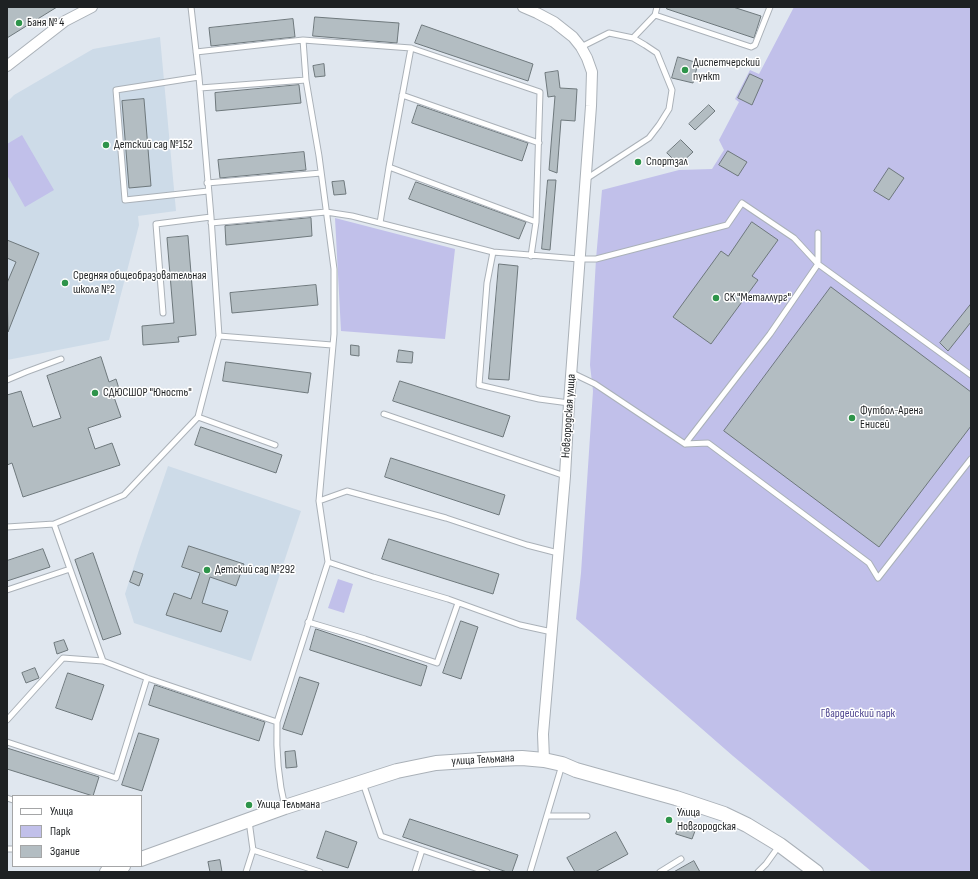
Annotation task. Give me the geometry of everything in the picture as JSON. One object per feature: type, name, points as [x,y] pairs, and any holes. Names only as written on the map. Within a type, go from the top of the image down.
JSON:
[{"type":"main road","name":"улица Тельмана","points":[[142,859],[285,807],[397,771],[436,763],[522,758],[544,760],[562,764],[576,770],[676,798],[724,814],[780,845],[816,872]]},
{"type":"main road","points":[[107,872],[120,867]]},
{"type":"street","points":[[7,66],[65,21],[92,7]]},
{"type":"street","points":[[523,7],[554,22],[573,37],[581,47]]},
{"type":"street","name":"Новгородская улица","points":[[544,760],[543,734],[565,476],[579,259],[591,106],[592,72],[581,47]]},
{"type":"lane","points":[[7,527],[54,524],[124,495],[198,417],[219,336],[211,217],[199,77],[191,7]]},
{"type":"lane","points":[[633,38],[655,15],[658,7]]},
{"type":"lane","points":[[655,15],[751,47],[755,45],[770,7]]},
{"type":"lane","points":[[581,47],[609,33],[633,38],[657,53],[672,90],[669,109],[649,138],[586,179]]},
{"type":"lane","points":[[196,52],[303,40],[411,48],[540,92],[536,222],[531,256]]},
{"type":"lane","points":[[285,807],[280,786],[276,745],[277,722],[328,562],[319,501],[334,334],[334,269],[321,173],[306,80],[303,40]]},
{"type":"lane","points":[[380,223],[411,48]]},
{"type":"lane","points":[[199,77],[116,90],[120,150],[125,200],[208,191]]},
{"type":"lane","points":[[200,88],[306,80]]},
{"type":"lane","points":[[402,95],[539,143]]},
{"type":"lane","points":[[389,167],[536,222]]},
{"type":"lane","points":[[207,183],[321,173]]},
{"type":"lane","points":[[211,223],[326,212],[352,216],[493,252],[531,256],[596,259],[726,225],[742,203],[794,238],[818,264],[971,375]]},
{"type":"lane","points":[[163,313],[156,224],[211,217]]},
{"type":"lane","points":[[685,444],[770,334],[818,264],[818,233]]},
{"type":"lane","points":[[493,252],[487,283],[479,385],[539,399],[569,403]]},
{"type":"lane","points":[[219,336],[332,345]]},
{"type":"lane","points":[[7,380],[61,359]]},
{"type":"lane","points":[[572,373],[595,384],[685,444],[708,443],[869,563],[878,578],[971,459]]},
{"type":"lane","points":[[384,414],[565,476]]},
{"type":"lane","points":[[198,417],[275,445]]},
{"type":"lane","points":[[319,501],[347,491],[446,518],[527,545],[558,553]]},
{"type":"lane","points":[[54,524],[103,661]]},
{"type":"lane","points":[[328,562],[448,599],[520,625],[552,632]]},
{"type":"lane","points":[[7,590],[70,569]]},
{"type":"lane","points":[[308,622],[437,663],[458,603]]},
{"type":"lane","points":[[7,720],[63,658],[103,661],[147,678],[277,722]]},
{"type":"lane","points":[[7,742],[116,778],[147,678]]},
{"type":"lane","points":[[530,872],[562,764]]},
{"type":"lane","points":[[363,782],[381,836],[487,872]]},
{"type":"lane","points":[[547,816],[587,816]]},
{"type":"lane","points":[[246,872],[253,850],[249,820]]},
{"type":"lane","points":[[758,872],[780,845]]},
{"type":"lane","points":[[253,850],[320,872]]},
{"type":"lane","points":[[415,872],[422,850]]},
{"type":"lane","points":[[660,872],[681,859]]},
{"type":"shaded area","points":[[160,37],[176,211],[138,216],[139,225],[109,340],[7,360],[7,102],[14,95],[93,49]]},
{"type":"shaded area","name":"Детский сад №292","points":[[168,466],[301,511],[251,661],[134,623],[125,594]]},
{"type":"green space","name":"Гвардейский парк","points":[[794,7],[971,7],[971,872],[872,872],[733,756],[576,619],[581,573],[593,391],[590,365],[596,259],[602,190],[679,170],[712,169],[724,150],[719,140],[739,102],[735,99],[750,70],[759,74]]},
{"type":"green space","points":[[22,135],[54,190],[25,207],[7,175],[7,144]]},
{"type":"green space","points":[[335,218],[455,249],[445,339],[341,331]]},
{"type":"green space","points":[[338,579],[353,584],[344,613],[328,608]]},
{"type":"building","name":"Баня № 4","points":[[7,7],[57,7],[7,38]]},
{"type":"building","points":[[667,7],[733,7],[761,16],[754,38],[667,9]]},
{"type":"building","points":[[315,17],[399,23],[397,43],[313,36]]},
{"type":"building","points":[[293,19],[295,37],[211,46],[209,28]]},
{"type":"building","points":[[422,25],[533,64],[528,81],[415,43]]},
{"type":"building","name":"Диспетчерский пункт","points":[[678,57],[698,63],[693,83],[672,78]]},
{"type":"building","points":[[324,64],[325,76],[315,77],[313,66]]},
{"type":"building","points":[[558,71],[560,88],[577,89],[575,121],[561,120],[557,173],[549,170],[555,96],[548,97],[545,73]]},
{"type":"building","points":[[750,74],[763,80],[752,105],[738,98]]},
{"type":"building","points":[[299,85],[301,103],[216,111],[215,93]]},
{"type":"building","points":[[144,99],[151,186],[129,188],[122,101]]},
{"type":"building","points":[[418,105],[528,143],[522,161],[412,123]]},
{"type":"building","points":[[709,105],[715,111],[695,130],[689,124]]},
{"type":"building","points":[[681,140],[693,152],[679,165],[667,153]]},
{"type":"building","points":[[728,151],[747,162],[738,176],[719,165]]},
{"type":"building","points":[[304,152],[306,170],[220,178],[218,160]]},
{"type":"building","points":[[889,168],[904,178],[889,200],[874,191]]},
{"type":"building","points":[[548,180],[556,180],[550,250],[542,249]]},
{"type":"building","points":[[344,181],[346,194],[334,195],[332,182]]},
{"type":"building","points":[[416,182],[526,222],[519,239],[409,199]]},
{"type":"building","points":[[311,218],[312,236],[226,245],[225,226]]},
{"type":"building","name":"СК \"Металлург\"","points":[[752,222],[778,240],[752,276],[758,280],[711,344],[673,317],[721,251],[728,256]]},
{"type":"building","points":[[188,236],[196,335],[178,337],[179,342],[143,345],[142,326],[174,323],[167,238]]},
{"type":"building","points":[[7,240],[39,253],[8,332],[7,283],[16,262],[7,258]]},
{"type":"building","points":[[499,264],[518,266],[509,380],[489,379]]},
{"type":"building","points":[[316,285],[318,305],[232,313],[230,293]]},
{"type":"building","name":"Футбол-Арена Енисей","points":[[831,287],[971,392],[971,426],[879,547],[724,431]]},
{"type":"building","points":[[971,304],[971,322],[948,351],[940,343]]},
{"type":"building","points":[[351,345],[359,346],[359,356],[351,355]]},
{"type":"building","points":[[399,350],[413,352],[412,363],[397,362]]},
{"type":"building","points":[[101,357],[109,382],[116,379],[121,395],[114,397],[121,417],[88,428],[95,449],[112,443],[120,465],[23,497],[12,463],[7,465],[7,395],[21,391],[33,427],[61,418],[47,376]]},
{"type":"building","points":[[226,362],[311,373],[308,393],[223,381]]},
{"type":"building","points":[[400,381],[510,416],[503,437],[393,401]]},
{"type":"building","points":[[201,427],[282,455],[276,473],[195,445]]},
{"type":"building","points":[[391,458],[505,495],[499,515],[385,477]]},
{"type":"building","points":[[389,539],[499,574],[493,594],[382,559]]},
{"type":"building","points":[[189,546],[244,564],[236,586],[210,577],[202,603],[228,611],[221,632],[166,615],[174,593],[191,599],[200,573],[182,567]]},
{"type":"building","points":[[43,549],[50,567],[7,581],[7,561]]},
{"type":"building","points":[[93,553],[121,634],[103,640],[75,560]]},
{"type":"building","points":[[134,571],[143,574],[139,586],[130,582]]},
{"type":"building","points":[[461,621],[478,627],[461,679],[443,673]]},
{"type":"building","points":[[316,629],[427,666],[421,686],[310,650]]},
{"type":"building","points":[[64,640],[68,650],[57,654],[54,643]]},
{"type":"building","points":[[35,668],[39,678],[26,683],[22,673]]},
{"type":"building","points":[[68,673],[104,685],[92,720],[56,708]]},
{"type":"building","points":[[300,677],[319,683],[302,735],[283,729]]},
{"type":"building","points":[[155,685],[265,722],[259,741],[149,705]]},
{"type":"building","points":[[139,733],[159,739],[142,791],[122,785]]},
{"type":"building","points":[[7,748],[99,777],[93,795],[90,795],[7,769]]},
{"type":"building","points":[[295,751],[297,767],[286,768],[285,752]]},
{"type":"building","points":[[410,819],[518,855],[512,872],[507,872],[403,837]]},
{"type":"building","points":[[679,826],[695,831],[692,839],[676,834]]},
{"type":"building","points":[[326,831],[357,842],[348,868],[317,858]]},
{"type":"building","points":[[616,832],[628,854],[595,872],[575,872],[567,858]]},
{"type":"building","points":[[220,860],[222,872],[210,872],[208,862]]},
{"type":"building","points":[[694,861],[700,872],[674,872]]},
{"type":"place","name":"Баня № 4","points":[[19,23]]},
{"type":"place","name":"Диспетчерский пункт","points":[[685,70]]},
{"type":"place","name":"Детский сад №152","points":[[106,145]]},
{"type":"place","name":"Спортзал","points":[[638,162]]},
{"type":"place","name":"Средняя общеобразовательная школа №2","points":[[65,283]]},
{"type":"place","name":"СК \"Металлург\"","points":[[716,298]]},
{"type":"place","name":"СДЮСШОР \"Юность\"","points":[[95,393]]},
{"type":"place","name":"Футбол-Арена Енисей","points":[[852,418]]},
{"type":"place","name":"Детский сад №292","points":[[207,570]]},
{"type":"place","name":"Улица Тельмана","points":[[249,805]]},
{"type":"place","name":"Улица Новгородская","points":[[669,820]]}]
